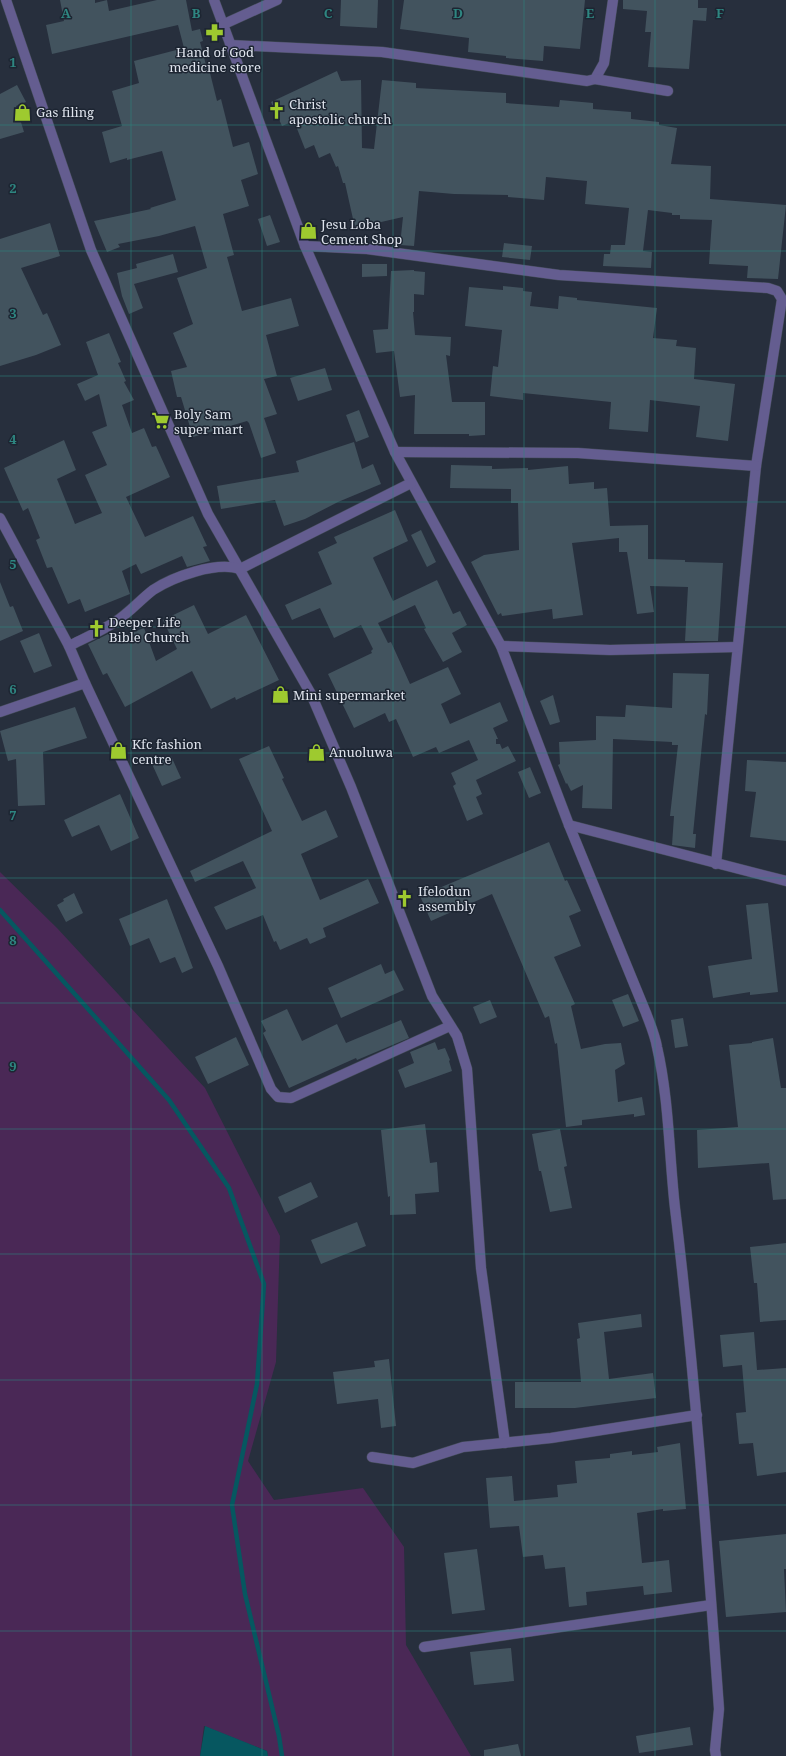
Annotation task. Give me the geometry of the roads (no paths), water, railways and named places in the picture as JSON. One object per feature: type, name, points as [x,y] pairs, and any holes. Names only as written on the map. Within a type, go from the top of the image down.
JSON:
[{"type":"street","points":[[6,0],[91,250],[208,514],[311,694],[351,788],[432,996],[457,1036],[467,1069],[481,1268],[505,1443]]},
{"type":"street","points":[[214,0],[305,246],[395,452],[501,646],[569,825],[646,1013],[657,1045],[663,1075],[697,1416],[719,1709],[715,1750],[716,1756]]},
{"type":"street","points":[[222,25],[277,0]]},
{"type":"street","points":[[595,79],[604,63],[613,0]]},
{"type":"street","points":[[230,45],[382,52],[575,80],[595,79],[668,91]]},
{"type":"street","points":[[305,246],[367,249],[559,275],[768,288],[777,291],[782,299],[756,466],[716,864]]},
{"type":"street","points":[[395,452],[578,453],[756,466]]},
{"type":"street","points":[[69,646],[117,621],[154,590],[170,582],[195,572],[213,567],[231,566],[240,569],[411,483]]},
{"type":"street","points":[[0,518],[69,646],[218,966],[271,1088],[278,1097],[290,1098],[450,1026]]},
{"type":"street","points":[[501,646],[610,650],[737,647]]},
{"type":"street","points":[[0,712],[85,683]]},
{"type":"street","points":[[569,825],[786,881]]},
{"type":"street","points":[[372,1457],[413,1463],[463,1447],[551,1438],[697,1416]]},
{"type":"street","points":[[424,1647],[711,1605]]},
{"type":"waterway","points":[[0,910],[169,1100],[229,1188],[264,1284],[257,1384],[232,1505],[245,1594],[279,1736],[282,1756]]},
{"type":"place","name":"Hand of God medicine store","points":[[215,33]]},
{"type":"place","name":"Christ apostolic church","points":[[276,111]]},
{"type":"place","name":"Gas filing","points":[[23,112]]},
{"type":"place","name":"Jesu Loba Cement Shop","points":[[308,231]]},
{"type":"place","name":"Boly Sam super mart","points":[[161,421]]},
{"type":"place","name":"Deeper Life Bible Church","points":[[96,629]]},
{"type":"place","name":"Mini supermarket","points":[[280,695]]},
{"type":"place","name":"Kfc fashion centre","points":[[119,751]]},
{"type":"place","name":"Anuoluwa","points":[[316,752]]},
{"type":"place","name":"Ifelodun assembly","points":[[405,898]]}]
